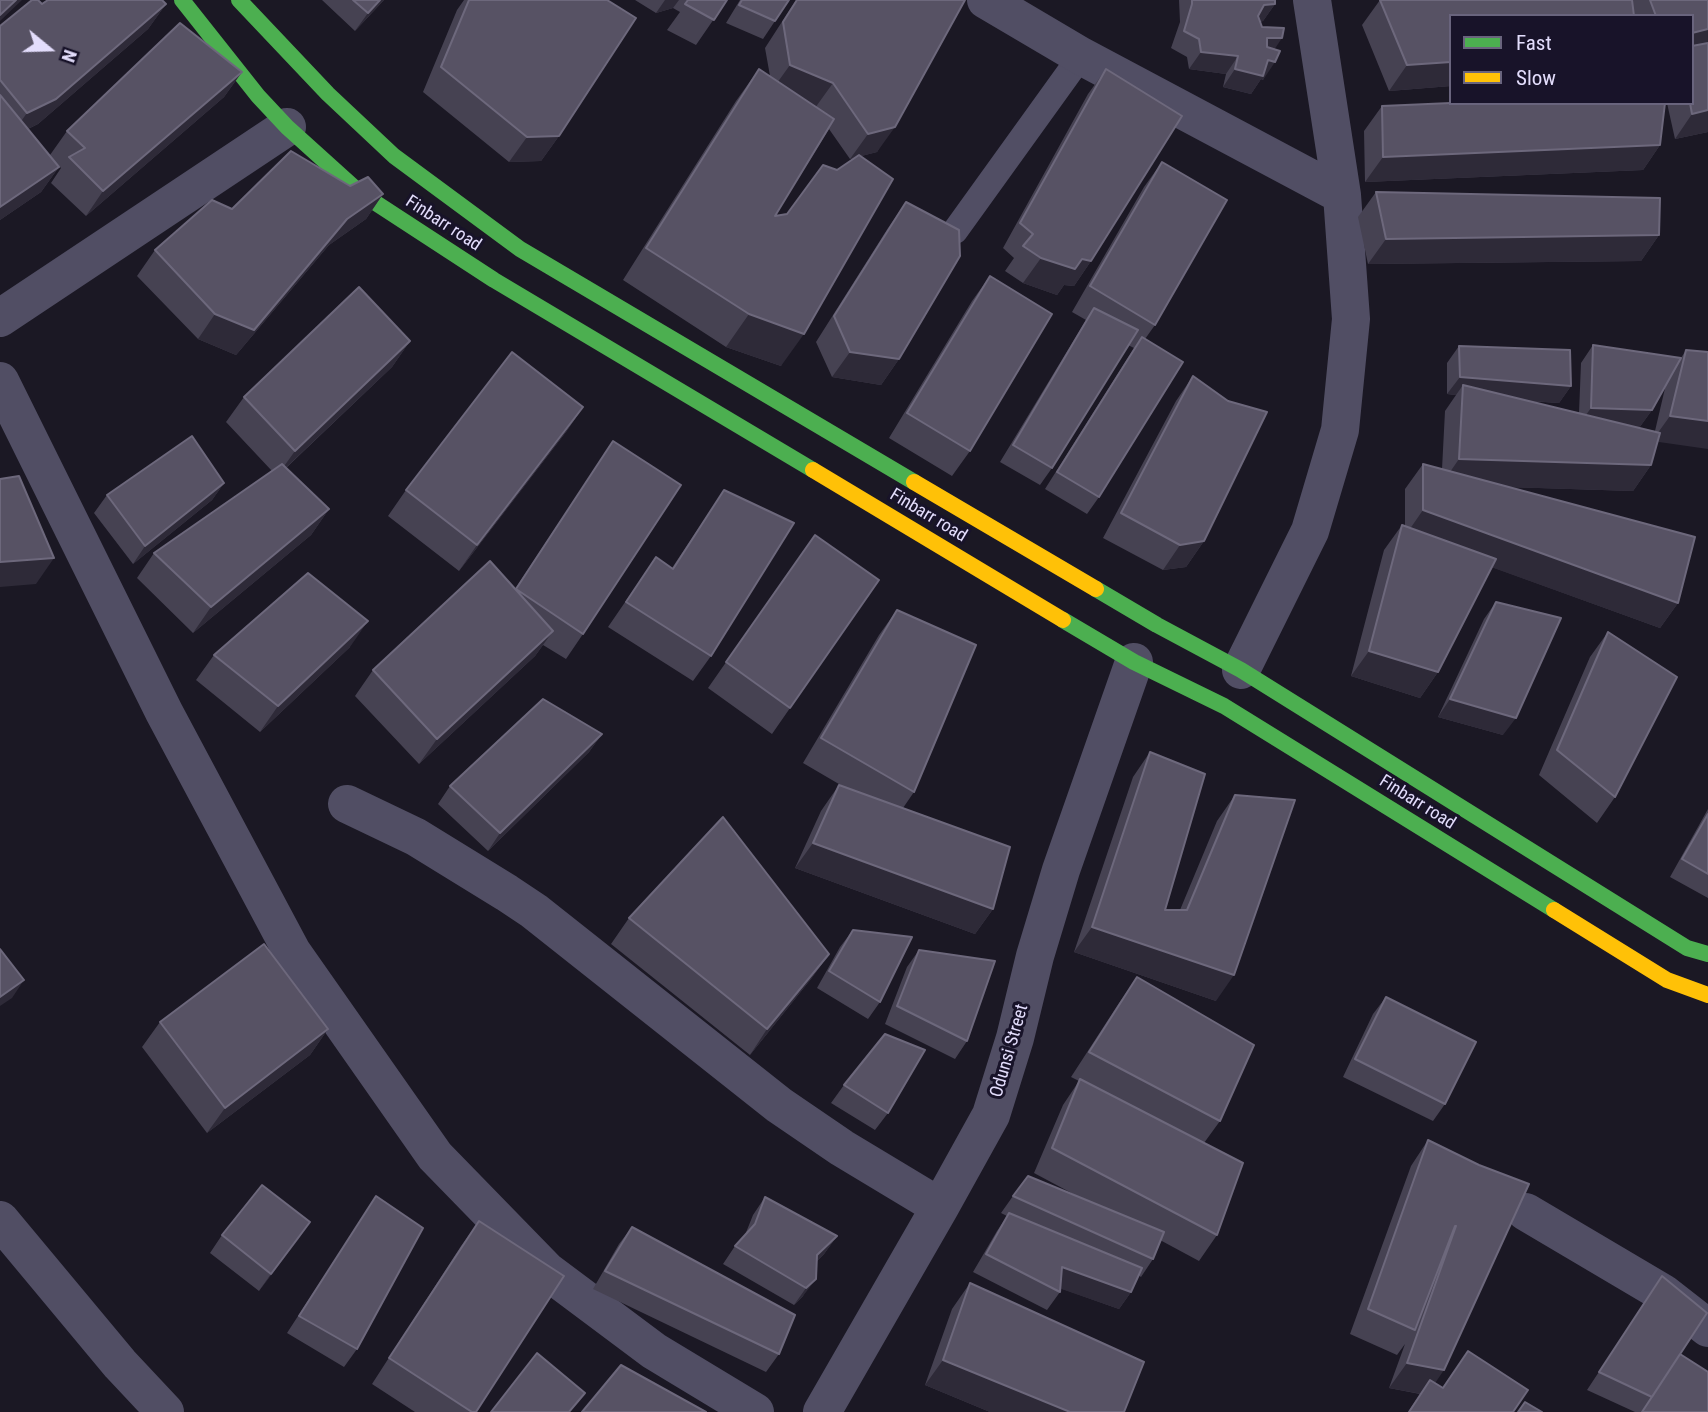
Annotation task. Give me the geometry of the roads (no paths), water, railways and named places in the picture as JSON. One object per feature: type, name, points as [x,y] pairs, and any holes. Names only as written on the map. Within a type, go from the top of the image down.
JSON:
[{"type":"main road","name":"Finbarr road","points":[[182,0],[258,96],[287,127],[359,192],[494,280],[1133,662],[1224,706],[1667,980],[1708,995]]},
{"type":"main road","name":"Finbarr road","points":[[239,0],[328,94],[394,156],[520,249],[1145,618],[1241,670],[1687,948],[1708,954]]},
{"type":"street","points":[[986,0],[1081,56],[1342,195]]},
{"type":"street","points":[[1241,670],[1310,531],[1340,429],[1350,319],[1342,195],[1312,0]]},
{"type":"street","points":[[0,318],[287,127]]},
{"type":"street","points":[[0,381],[164,712],[292,952],[435,1156],[547,1271],[654,1351],[755,1412]]},
{"type":"street","name":"Odunsi Street","points":[[822,1412],[991,1115],[1061,870],[1133,662]]},
{"type":"street","points":[[347,804],[416,838],[508,893],[779,1105],[842,1148],[940,1207]]},
{"type":"street","points":[[1526,1212],[1663,1293],[1708,1328]]},
{"type":"street","points":[[0,1220],[120,1364],[165,1412]]},
{"type":"lane","points":[[956,231],[1081,56]]}]
